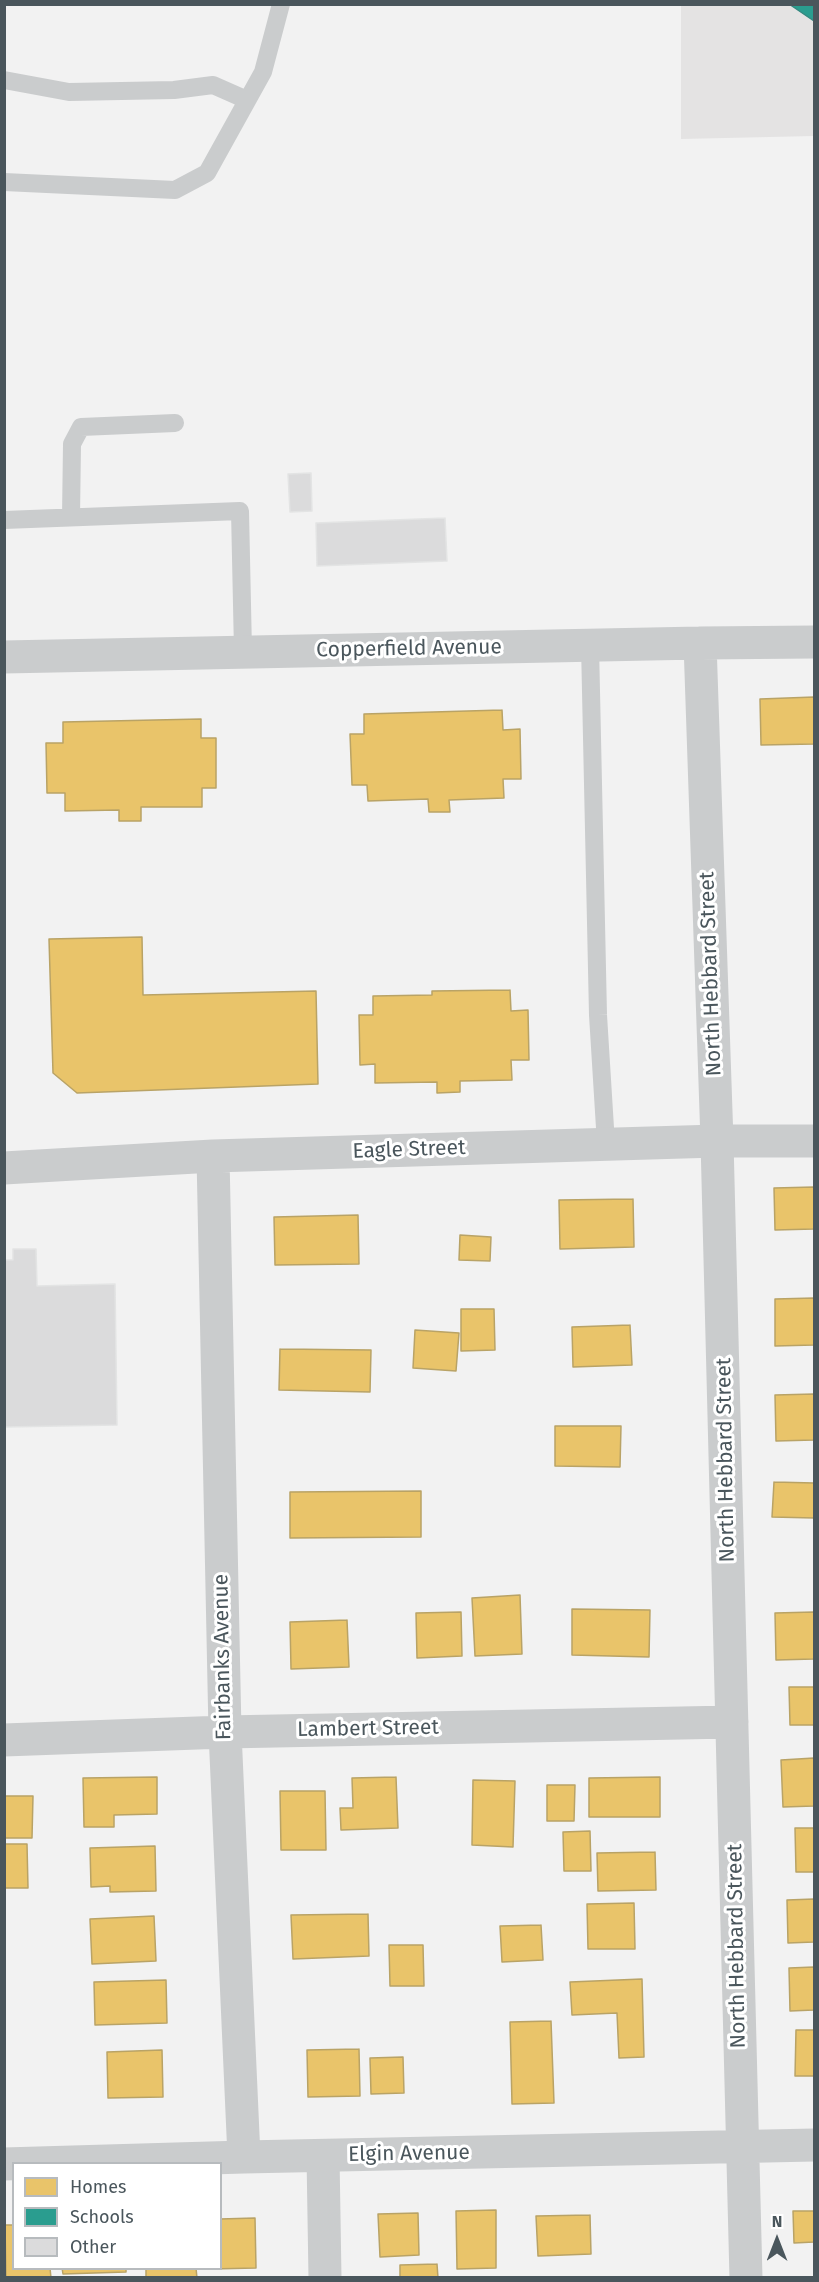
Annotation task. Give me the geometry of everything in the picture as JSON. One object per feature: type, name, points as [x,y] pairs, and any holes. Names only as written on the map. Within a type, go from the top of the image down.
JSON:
[{"type":"street","name":"Copperfield Avenue","points":[[4,657],[814,642]]},
{"type":"street","name":"North Hebbard Street","points":[[700,643],[717,1141],[746,2277]]},
{"type":"street","name":"Eagle Street","points":[[4,1168],[213,1156],[717,1141],[814,1141]]},
{"type":"street","name":"Fairbanks Avenue","points":[[213,1156],[225,1732],[244,2157]]},
{"type":"street","name":"Lambert Street","points":[[4,1740],[225,1732],[732,1722]]},
{"type":"street","name":"Elgin Avenue","points":[[73,2162],[814,2145]]},
{"type":"street","points":[[323,2156],[325,2277]]},
{"type":"lane","points":[[4,182],[175,190],[207,173],[263,72],[281,4]]},
{"type":"lane","points":[[4,80],[69,92],[174,90],[213,85],[248,100]]},
{"type":"lane","points":[[71,517],[72,444],[81,427],[175,423]]},
{"type":"lane","points":[[4,520],[240,511],[243,651]]},
{"type":"lane","points":[[590,645],[598,1015],[606,1144]]},
{"type":"shaded area","points":[[681,5],[814,5],[814,136],[681,139]]},
{"type":"building: Homes","points":[[814,697],[814,744],[761,745],[760,699]]},
{"type":"building: Homes","points":[[502,710],[503,730],[520,729],[521,779],[503,779],[504,798],[449,800],[450,812],[429,812],[428,799],[368,801],[367,785],[352,785],[350,734],[364,734],[364,714]]},
{"type":"building: Homes","points":[[201,719],[201,738],[216,738],[216,788],[202,788],[202,807],[141,807],[141,821],[119,821],[119,810],[65,811],[65,793],[47,793],[46,743],[63,743],[63,722]]},
{"type":"building: Homes","points":[[142,937],[143,995],[316,991],[318,1084],[77,1093],[53,1073],[49,939]]},
{"type":"building: Homes","points":[[510,990],[511,1011],[528,1010],[529,1060],[511,1060],[512,1080],[460,1081],[460,1092],[437,1093],[437,1082],[375,1083],[375,1064],[360,1065],[359,1015],[373,1015],[373,996],[432,995],[432,991]]},
{"type":"building: Homes","points":[[814,1187],[814,1229],[775,1230],[774,1188]]},
{"type":"building: Homes","points":[[633,1199],[634,1247],[560,1249],[559,1200]]},
{"type":"building: Homes","points":[[358,1215],[359,1264],[275,1265],[274,1217]]},
{"type":"building: Homes","points":[[460,1235],[491,1237],[490,1261],[459,1260]]},
{"type":"building: Homes","points":[[814,1298],[814,1345],[775,1346],[775,1299]]},
{"type":"building: Homes","points":[[461,1309],[494,1309],[495,1350],[461,1351]]},
{"type":"building: Homes","points":[[630,1325],[632,1365],[573,1367],[572,1327]]},
{"type":"building: Homes","points":[[415,1330],[459,1333],[456,1371],[413,1368]]},
{"type":"building: Homes","points":[[280,1349],[371,1350],[370,1392],[279,1390]]},
{"type":"building: Homes","points":[[814,1394],[814,1440],[776,1441],[775,1395]]},
{"type":"building: Homes","points":[[555,1426],[621,1426],[620,1467],[555,1466]]},
{"type":"building: Homes","points":[[774,1482],[814,1483],[814,1518],[772,1517]]},
{"type":"building: Homes","points":[[421,1491],[421,1537],[290,1538],[290,1492]]},
{"type":"building: Homes","points":[[520,1595],[522,1654],[475,1656],[472,1598]]},
{"type":"building: Homes","points":[[572,1609],[650,1610],[649,1657],[572,1655]]},
{"type":"building: Homes","points":[[461,1612],[462,1656],[417,1658],[416,1613]]},
{"type":"building: Homes","points":[[814,1612],[814,1659],[776,1660],[775,1613]]},
{"type":"building: Homes","points":[[347,1620],[349,1667],[291,1669],[290,1622]]},
{"type":"building: Homes","points":[[789,1687],[814,1687],[814,1725],[790,1725]]},
{"type":"building: Homes","points":[[814,1758],[814,1806],[783,1807],[781,1760]]},
{"type":"building: Homes","points":[[157,1777],[157,1814],[114,1815],[114,1827],[84,1827],[83,1778]]},
{"type":"building: Homes","points":[[396,1777],[398,1828],[341,1830],[340,1808],[353,1808],[352,1778]]},
{"type":"building: Homes","points":[[660,1777],[660,1817],[589,1817],[589,1778]]},
{"type":"building: Homes","points":[[473,1780],[515,1781],[513,1847],[472,1845]]},
{"type":"building: Homes","points":[[547,1785],[575,1785],[574,1821],[547,1821]]},
{"type":"building: Homes","points":[[280,1791],[325,1791],[326,1850],[281,1850]]},
{"type":"building: Homes","points":[[4,1796],[33,1796],[32,1838],[4,1838]]},
{"type":"building: Homes","points":[[795,1828],[814,1828],[814,1872],[796,1872]]},
{"type":"building: Homes","points":[[590,1831],[591,1871],[564,1871],[563,1832]]},
{"type":"building: Homes","points":[[4,1844],[27,1844],[28,1888],[4,1888]]},
{"type":"building: Homes","points":[[155,1846],[156,1891],[110,1892],[110,1886],[91,1887],[90,1848]]},
{"type":"building: Homes","points":[[655,1852],[656,1890],[598,1891],[597,1853]]},
{"type":"building: Homes","points":[[814,1899],[814,1942],[788,1943],[787,1900]]},
{"type":"building: Homes","points":[[634,1903],[635,1949],[588,1949],[587,1904]]},
{"type":"building: Homes","points":[[368,1914],[369,1956],[293,1959],[291,1915]]},
{"type":"building: Homes","points":[[154,1916],[156,1961],[92,1964],[90,1919]]},
{"type":"building: Homes","points":[[541,1925],[543,1960],[502,1962],[500,1926]]},
{"type":"building: Homes","points":[[389,1945],[423,1945],[424,1986],[390,1986]]},
{"type":"building: Homes","points":[[814,1967],[814,2010],[790,2011],[789,1968]]},
{"type":"building: Homes","points":[[642,1979],[644,2057],[619,2058],[617,2013],[572,2015],[570,1982]]},
{"type":"building: Homes","points":[[166,1980],[167,2023],[95,2025],[94,1982]]},
{"type":"building: Homes","points":[[551,2021],[554,2103],[512,2104],[510,2022]]},
{"type":"building: Homes","points":[[796,2030],[814,2030],[814,2076],[795,2076]]},
{"type":"building: Homes","points":[[359,2049],[360,2096],[308,2097],[307,2050]]},
{"type":"building: Homes","points":[[162,2050],[163,2097],[108,2098],[107,2052]]},
{"type":"building: Homes","points":[[403,2057],[404,2093],[371,2094],[370,2058]]},
{"type":"building: Homes","points":[[496,2210],[496,2268],[457,2269],[456,2211]]},
{"type":"building: Homes","points":[[793,2211],[814,2211],[814,2242],[794,2243]]},
{"type":"building: Homes","points":[[418,2213],[419,2255],[380,2257],[378,2214]]},
{"type":"building: Homes","points":[[590,2215],[591,2254],[538,2256],[536,2216]]},
{"type":"building: Homes","points":[[255,2218],[256,2268],[222,2269],[222,2219]]},
{"type":"building: Homes","points":[[5,2225],[12,2225],[12,2270],[50,2270],[51,2278],[6,2278]]},
{"type":"building: Homes","points":[[437,2264],[438,2278],[400,2278],[400,2265]]},
{"type":"building: Homes","points":[[62,2270],[126,2270],[126,2272],[63,2274]]},
{"type":"building: Homes","points":[[146,2270],[196,2270],[197,2278],[146,2278]]},
{"type":"building: Schools","points":[[789,4],[814,4],[814,21]]},
{"type":"building: Other","points":[[311,473],[312,511],[290,512],[288,474]]},
{"type":"building: Other","points":[[445,518],[447,561],[317,566],[316,523]]},
{"type":"building: Other","points":[[13,1249],[36,1249],[37,1286],[115,1284],[117,1425],[4,1427],[4,1260],[13,1260]]}]
